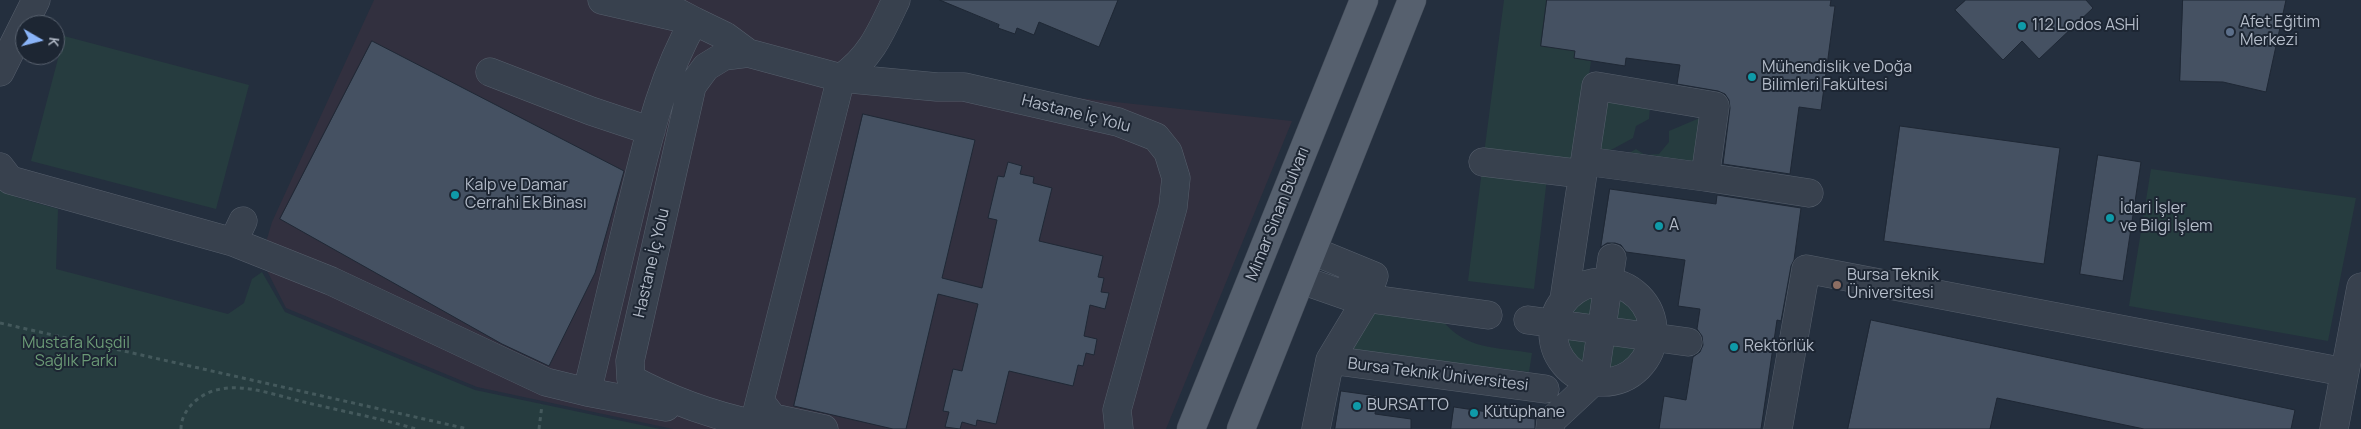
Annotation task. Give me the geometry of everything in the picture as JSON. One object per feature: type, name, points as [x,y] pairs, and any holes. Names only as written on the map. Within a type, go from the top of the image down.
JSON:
[{"type":"main road","name":"Mimar Sinan Bulvarı","points":[[1191,429],[1364,0]]},
{"type":"main road","points":[[1241,429],[1412,0]]},
{"type":"street","points":[[0,72],[36,0]]},
{"type":"street","name":"Hastane İç Yolu","points":[[602,0],[694,21],[725,36],[748,53],[842,78],[937,87],[964,87],[1118,122],[1156,137],[1168,152],[1176,178],[1173,207],[1117,410],[1119,429]]},
{"type":"street","points":[[587,392],[651,131],[678,48],[694,21],[669,8],[640,0]]},
{"type":"street","points":[[0,167],[10,180],[238,232],[331,281],[546,382],[587,392],[755,425],[842,78],[857,66],[877,42],[896,0]]},
{"type":"street","name":"Hastane İç Yolu","points":[[748,53],[724,56],[706,67],[692,86],[630,361],[630,379],[650,389],[755,425]]},
{"type":"street","points":[[490,72],[591,111],[651,131]]},
{"type":"street","points":[[1610,270],[1644,304],[1652,320],[1652,338],[1651,347],[1640,366],[1623,378],[1602,383],[1578,376],[1562,362],[1553,343],[1548,315],[1584,167],[1596,86],[1715,106],[1705,177]]},
{"type":"street","points":[[1483,162],[1584,167],[1705,177],[1809,193]]},
{"type":"street","points":[[1306,268],[1366,299],[1488,315]]},
{"type":"street","points":[[1778,429],[1806,269],[2344,372]]},
{"type":"street","points":[[1548,315],[1577,288],[1602,281],[1610,270]]},
{"type":"street","points":[[1550,429],[1551,421],[1594,381],[1610,270]]},
{"type":"street","points":[[2334,429],[2361,287]]},
{"type":"street","name":"Bursa Teknik Üniversitesi","points":[[1316,429],[1330,360],[1366,299]]},
{"type":"street","points":[[1548,315],[1602,331],[1688,342]]},
{"type":"street","name":"Bursa Teknik Üniversitesi","points":[[1330,360],[1545,389]]},
{"type":"street","points":[[761,396],[765,409],[773,418],[824,429]]},
{"type":"path","points":[[0,323],[468,429]]},
{"type":"path","points":[[181,429],[181,421],[187,408],[204,396],[220,389],[245,389],[416,429]]},
{"type":"shaded area","points":[[374,0],[888,0],[855,74],[1292,121],[1166,429],[673,429],[477,387],[286,308],[261,259],[272,222]]},
{"type":"green space","points":[[1504,0],[1547,0],[1575,51],[1574,58],[1591,61],[1576,166],[1484,154]]},
{"type":"green space","points":[[65,36],[249,85],[216,209],[31,161],[56,65],[65,65]]},
{"type":"green space","points":[[1601,99],[1650,107],[1649,119],[1636,126],[1633,138],[1598,157]]},
{"type":"green space","points":[[1709,114],[1701,169],[1614,162],[1636,149],[1645,155],[1659,154],[1669,142],[1669,131]]},
{"type":"green space","points":[[2151,169],[2356,198],[2328,341],[2129,306]]},
{"type":"green space","points":[[1482,170],[1547,178],[1534,289],[1468,281]]},
{"type":"green space","name":"Mustafa Kuşdil Sağlık Parkı","points":[[0,186],[16,197],[58,209],[56,269],[228,314],[244,303],[252,279],[262,272],[285,312],[475,390],[660,429],[0,429]]},
{"type":"green space","points":[[1600,289],[1595,323],[1564,311],[1579,296]]},
{"type":"green space","points":[[1614,291],[1631,302],[1639,311],[1644,330],[1610,325]]},
{"type":"green space","points":[[1370,310],[1442,320],[1461,337],[1482,346],[1532,353],[1529,372],[1350,350]]},
{"type":"green space","points":[[1559,332],[1594,337],[1584,372],[1566,356],[1560,345]]},
{"type":"green space","points":[[1608,338],[1642,348],[1626,367],[1616,373],[1603,375]]},
{"type":"building","points":[[940,0],[1118,0],[1099,47],[1039,22],[1034,35],[1017,28],[1015,34],[998,28],[999,25]]},
{"type":"building","name":"Mühendislik ve Doğa Bilimleri Fakültesi","points":[[1547,0],[1831,0],[1830,6],[1835,6],[1821,110],[1799,107],[1790,174],[1723,164],[1730,108],[1729,100],[1725,94],[1718,91],[1677,84],[1680,65],[1626,58],[1625,66],[1574,58],[1575,51],[1541,46]]},
{"type":"building","name":"112 Lodos ASHİ","points":[[1966,0],[2086,0],[2093,8],[2039,59],[2022,41],[2003,60],[1955,10]]},
{"type":"building","name":"Afet Eğitim Merkezi","points":[[2183,0],[2286,0],[2266,92],[2223,82],[2180,81]]},
{"type":"building","name":"Kalp ve Damar Cerrahi Ek Binası","points":[[372,41],[624,171],[595,273],[549,366],[502,344],[280,219]]},
{"type":"building","points":[[863,114],[975,140],[942,278],[982,288],[997,220],[988,218],[998,176],[1004,177],[1008,162],[1022,166],[1020,174],[1034,177],[1033,183],[1052,188],[1039,241],[1103,256],[1098,277],[1104,278],[1101,292],[1109,293],[1105,309],[1090,305],[1084,336],[1097,339],[1094,355],[1086,353],[1083,366],[1078,365],[1073,386],[1009,371],[996,424],[977,420],[976,426],[962,422],[960,429],[945,427],[949,412],[943,411],[953,369],[962,371],[978,304],[938,294],[906,429],[893,429],[794,406]]},
{"type":"building","points":[[1900,126],[2060,148],[2044,264],[1884,241]]},
{"type":"building","name":"İdari İşler ve Bilgi İşlem","points":[[2098,155],[2141,162],[2123,281],[2080,274]]},
{"type":"building","points":[[1610,189],[1716,204],[1717,195],[1801,208],[1794,260],[1791,266],[1781,321],[1777,320],[1761,429],[1659,429],[1664,396],[1686,400],[1693,357],[1700,352],[1703,345],[1702,336],[1697,329],[1700,309],[1678,306],[1685,260],[1626,252],[1621,245],[1615,243],[1607,243],[1601,247]]},
{"type":"building","points":[[1871,320],[2295,410],[2291,429],[2144,429],[1997,398],[1990,429],[1848,429]]},
{"type":"building","name":"BURSATTO","points":[[1341,391],[1377,396],[1375,414],[1411,419],[1411,429],[1335,429]]},
{"type":"building","name":"Kütüphane","points":[[1454,407],[1535,419],[1535,429],[1451,429]]},
{"type":"place","name":"112 Lodos ASHİ","points":[[2022,26]]},
{"type":"place","name":"Afet Eğitim Merkezi","points":[[2230,32]]},
{"type":"place","name":"Mühendislik ve Doğa Bilimleri Fakültesi","points":[[1752,77]]},
{"type":"place","name":"Kalp ve Damar Cerrahi Ek Binası","points":[[455,195]]},
{"type":"place","name":"İdari İşler ve Bilgi İşlem","points":[[2110,218]]},
{"type":"place","name":"A","points":[[1659,226]]},
{"type":"place","name":"Bursa Teknik Üniversitesi","points":[[1837,285]]},
{"type":"place","name":"Rektörlük","points":[[1734,347]]},
{"type":"place","name":"BURSATTO","points":[[1357,406]]},
{"type":"place","name":"Kütüphane","points":[[1474,413]]}]
